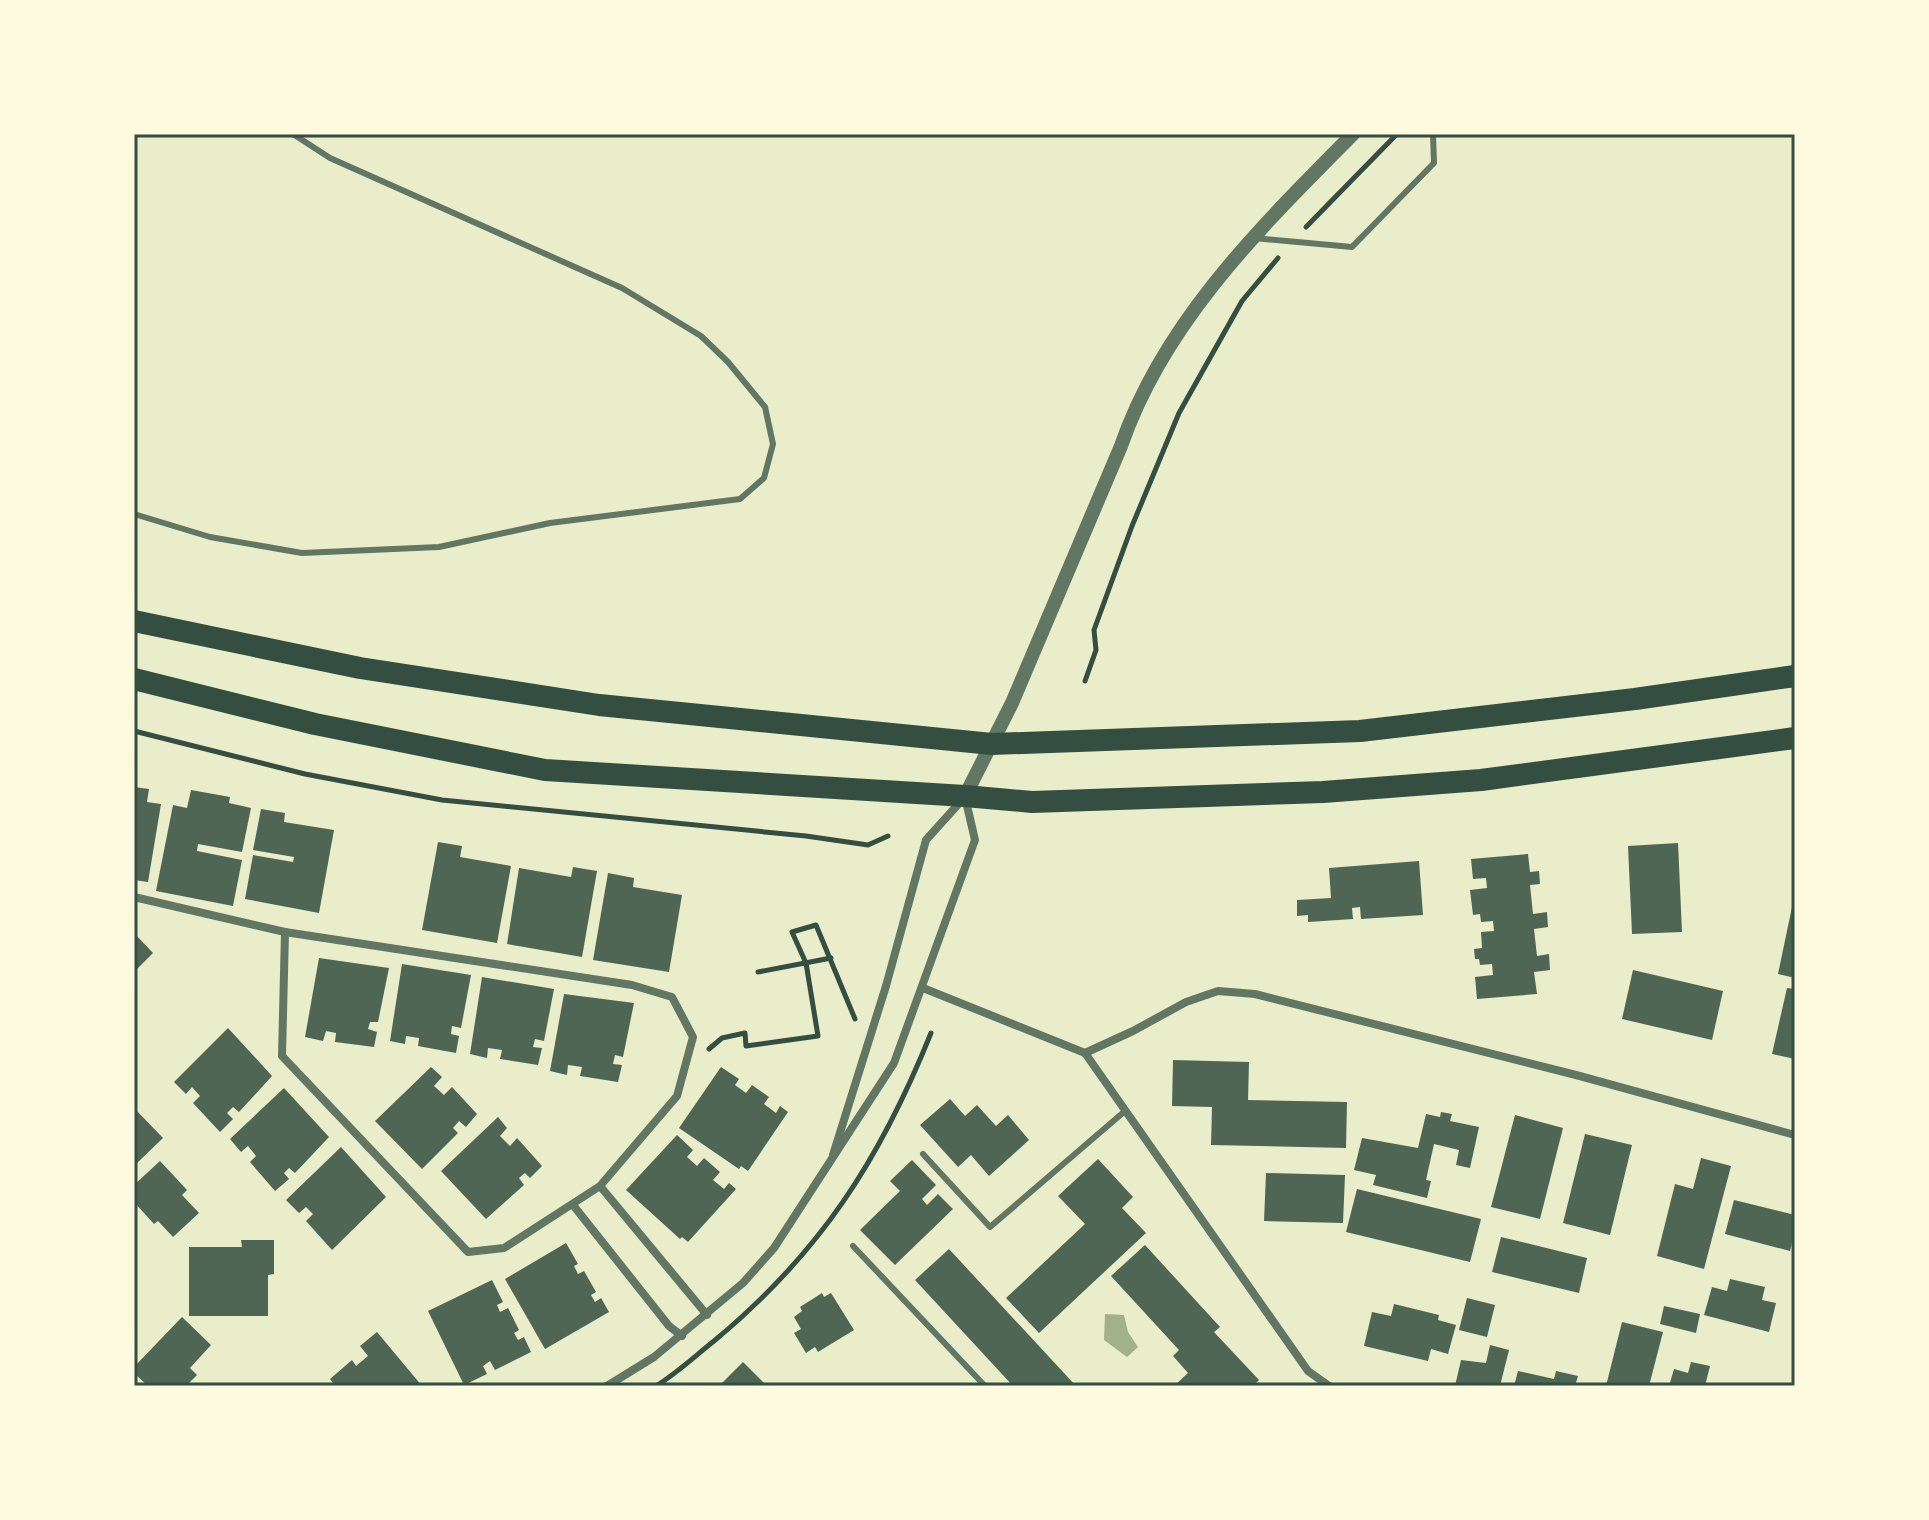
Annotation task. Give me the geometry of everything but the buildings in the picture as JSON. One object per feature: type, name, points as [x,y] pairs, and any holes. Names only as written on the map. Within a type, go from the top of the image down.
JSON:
[{"type":"highway","points":[[134,621],[360,668],[599,705],[992,744],[1360,731],[1649,697],[1795,676]]},
{"type":"highway","points":[[134,679],[315,724],[545,770],[1032,802],[1323,792],[1481,780],[1795,738]]},
{"type":"street","points":[[829,1166],[886,986],[926,840],[965,796],[992,744],[1121,446],[1134,409],[1169,347],[1211,286],[1353,134]]},
{"type":"street","points":[[607,1386],[682,1336],[743,1283],[774,1248],[894,1063],[975,840],[965,796]]},
{"type":"street","points":[[134,897],[285,932],[632,985],[672,997],[693,1037],[677,1096],[600,1186],[504,1248],[468,1252],[282,1056],[285,932]]},
{"type":"street","points":[[923,988],[1085,1053],[1308,1371],[1324,1385]]},
{"type":"street","points":[[1085,1053],[1218,991],[1255,994],[1576,1075],[1795,1135]]},
{"type":"street","points":[[600,1186],[707,1315]]},
{"type":"street","points":[[573,1205],[669,1326],[682,1336]]},
{"type":"lane","points":[[134,514],[210,537],[302,553],[439,547],[550,523],[740,499],[764,478],[773,444],[765,407],[728,362],[701,336],[622,288],[330,158],[293,134]]},
{"type":"lane","points":[[1254,238],[1352,247],[1434,163],[1433,134]]},
{"type":"lane","points":[[923,1154],[990,1227],[1125,1111]]},
{"type":"lane","points":[[853,1246],[985,1386]]},
{"type":"path","points":[[1085,681],[1096,650],[1094,630],[1132,526],[1179,413],[1242,301],[1292,242],[1397,134]]},
{"type":"path","points":[[134,731],[305,774],[442,800],[868,845],[888,836]]},
{"type":"path","points":[[689,1049],[708,1050],[722,1038],[745,1033],[746,1046],[818,1036],[806,963],[792,932],[816,925],[856,1020]]},
{"type":"path","points":[[758,972],[831,958]]},
{"type":"shaded area","points":[[1105,1314],[1124,1315],[1128,1332],[1138,1347],[1127,1357],[1104,1340]]}]
